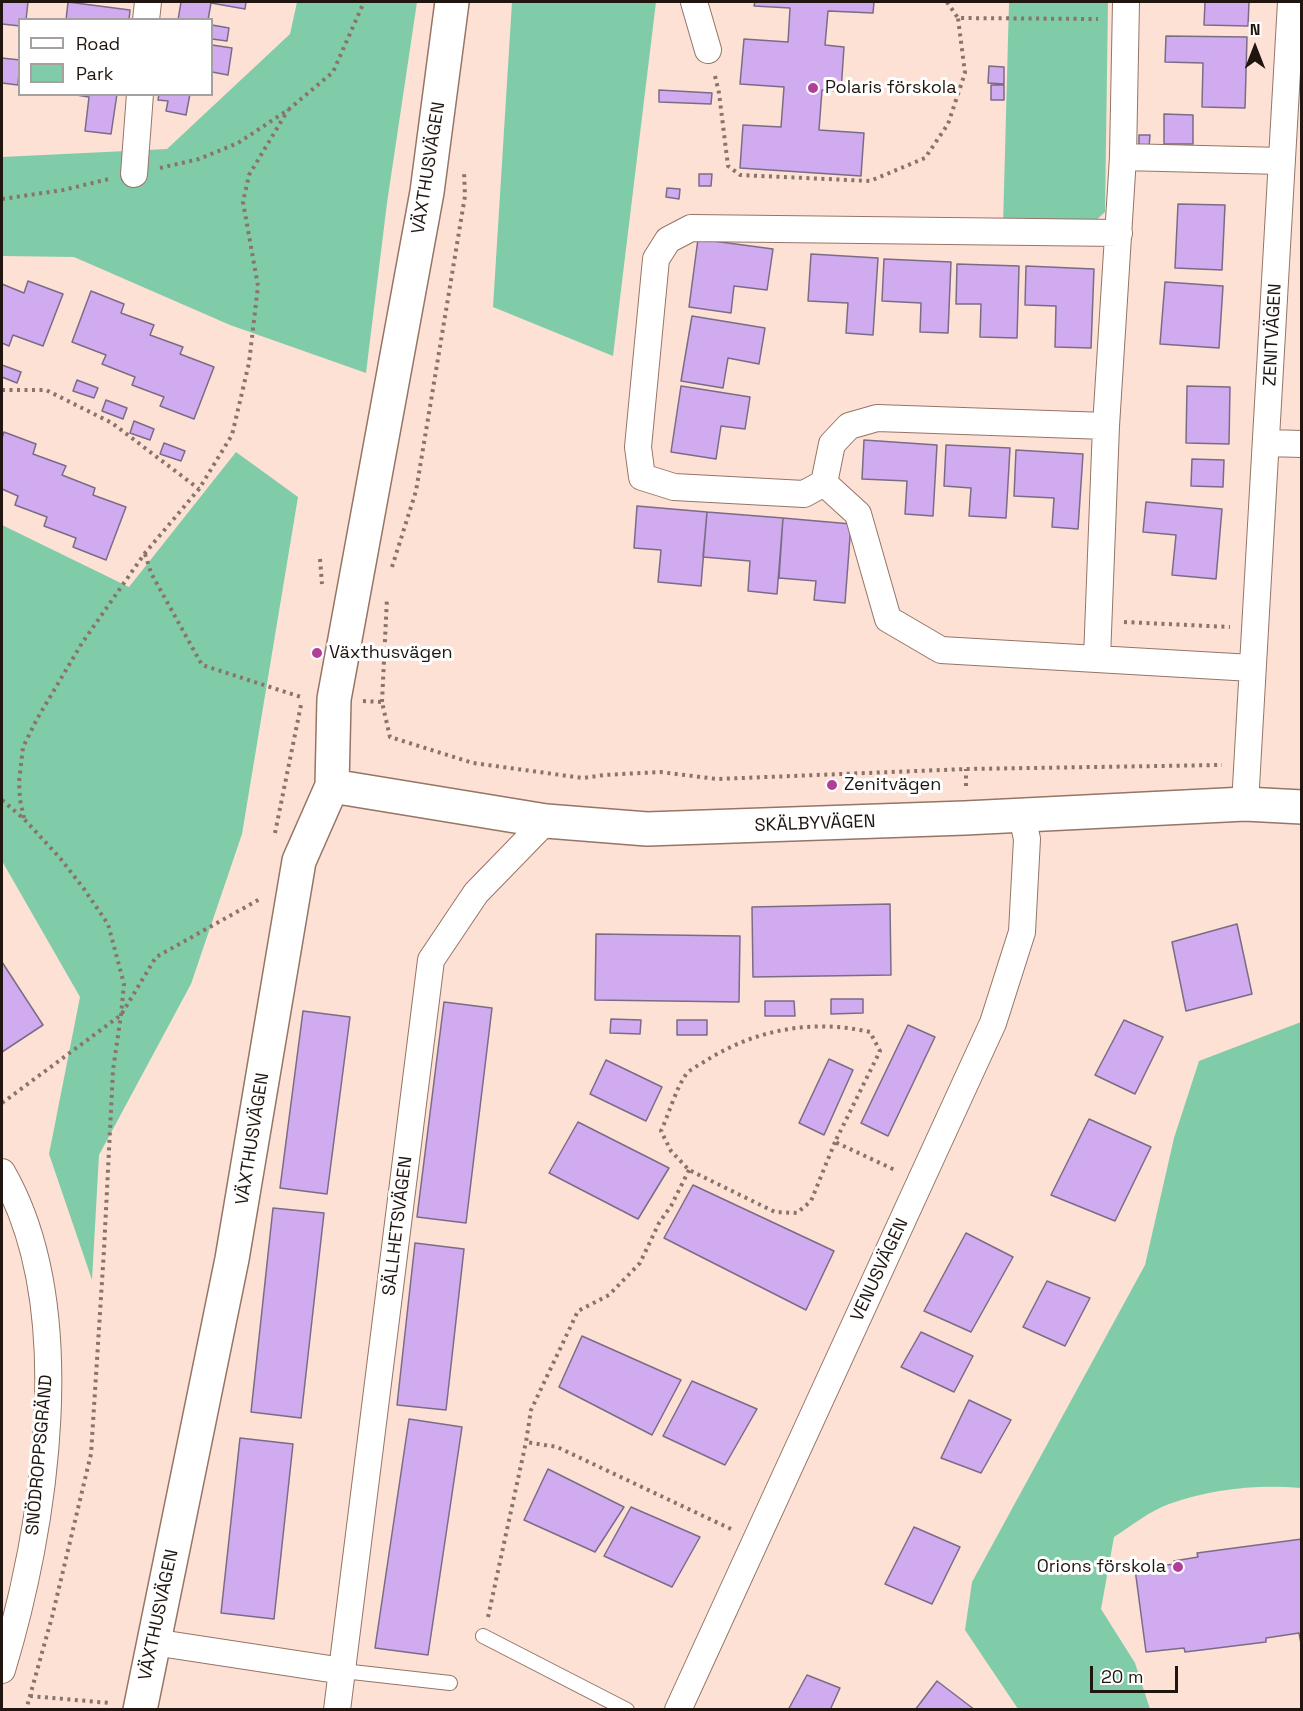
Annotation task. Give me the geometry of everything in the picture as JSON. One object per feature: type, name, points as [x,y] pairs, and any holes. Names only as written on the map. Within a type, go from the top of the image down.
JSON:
[{"type":"street","points":[[146,18],[147,2]]},
{"type":"street","name":"VÄXTHUSVÄGEN","points":[[140,1708],[232,1259],[299,861],[332,786],[319,698],[427,192],[452,2]]},
{"type":"street","points":[[694,2],[708,50]]},
{"type":"street","name":"ZENITVÄGEN","points":[[1245,804],[1291,2]]},
{"type":"street","points":[[1097,658],[1106,426],[1123,157],[1126,10]]},
{"type":"street","points":[[134,174],[140,96]]},
{"type":"street","points":[[1123,157],[1282,161]]},
{"type":"street","points":[[825,483],[804,494],[674,487],[642,477],[638,447],[656,259],[668,240],[691,228],[1119,232]]},
{"type":"street","points":[[825,483],[832,444],[849,426],[877,418],[1106,426]]},
{"type":"street","points":[[1267,443],[1302,444]]},
{"type":"street","points":[[825,483],[858,514],[888,619],[941,650],[1252,668]]},
{"type":"street","name":"SKÄLBYVÄGEN","points":[[332,786],[546,821],[647,829],[1022,816],[1245,804],[1302,807]]},
{"type":"street","name":"VENUSVÄGEN","points":[[678,1709],[993,1023],[1022,932],[1027,839],[1022,816]]},
{"type":"street","name":"SÄLLHETSVÄGEN","points":[[337,1710],[431,960],[476,893],[546,821]]},
{"type":"street","name":"SNÖDROPPSGRÄND","points":[[2,1172],[22,1217],[39,1279],[48,1365],[44,1455],[37,1515],[15,1627],[2,1670]]},
{"type":"street","points":[[153,1642],[343,1671]]},
{"type":"lane","points":[[483,1636],[627,1710]]},
{"type":"lane","points":[[343,1671],[450,1683]]},
{"type":"path","points":[[2,200],[63,190],[199,159],[238,143],[288,110],[333,72],[364,2]]},
{"type":"path","points":[[708,50],[719,93],[728,166],[740,175],[870,181],[924,158],[948,124],[965,73],[958,18],[947,2]]},
{"type":"path","points":[[958,18],[1126,10]]},
{"type":"path","points":[[24,819],[19,782],[23,747],[37,719],[82,643],[145,553],[199,489],[232,435],[249,363],[258,286],[243,202],[249,175],[288,110]]},
{"type":"path","points":[[391,571],[416,491],[465,196],[463,160]]},
{"type":"path","points":[[2,390],[46,390],[112,423],[199,489]]},
{"type":"path","points":[[145,553],[151,573],[202,665],[319,698],[382,702]]},
{"type":"path","points":[[387,594],[382,702],[390,737],[473,763],[582,778],[660,772],[717,779],[966,769],[1247,765]]},
{"type":"path","points":[[1098,621],[1255,628]]},
{"type":"path","points":[[275,835],[298,711],[319,698]]},
{"type":"path","points":[[2,800],[24,819],[66,866],[108,924],[124,984],[112,1070],[104,1250],[91,1454],[52,1617],[26,1710]]},
{"type":"path","points":[[2,1103],[121,1015],[156,957],[259,900],[262,890]]},
{"type":"path","points":[[831,1025],[870,1032],[880,1051],[836,1142],[811,1201],[797,1213],[775,1212],[689,1170],[671,1151],[661,1131],[685,1074],[713,1056],[770,1032],[831,1025]]},
{"type":"path","points":[[836,1142],[920,1182]]},
{"type":"path","points":[[483,1636],[531,1410],[578,1311],[609,1295],[640,1263],[659,1223],[671,1206],[689,1170]]},
{"type":"path","points":[[526,1442],[557,1447],[755,1541]]},
{"type":"path","points":[[30,1696],[140,1708]]},
{"type":"green space","points":[[297,2],[417,2],[387,203],[366,373],[230,325],[74,257],[2,256],[2,157],[167,149],[290,34]]},
{"type":"green space","points":[[512,2],[656,2],[613,356],[493,307]]},
{"type":"green space","points":[[1009,2],[1108,2],[1105,212],[1092,224],[1003,226]]},
{"type":"green space","points":[[236,452],[298,497],[242,834],[191,984],[99,1155],[92,1280],[49,1154],[80,997],[2,861],[2,525],[129,587]]},
{"type":"green space","points":[[1301,1022],[1301,1488],[1234,1489],[1185,1499],[1155,1511],[1114,1537],[1101,1609],[1135,1663],[1150,1709],[1018,1709],[965,1630],[972,1582],[1145,1265],[1174,1138],[1199,1061]]},
{"type":"building","points":[[2,2],[28,2],[26,18],[18,18],[18,26],[2,24]]},
{"type":"building","points":[[68,2],[130,10],[129,18],[66,18]]},
{"type":"building","points":[[181,2],[246,2],[245,9],[211,3],[208,18],[178,18]]},
{"type":"building","name":"Polaris förskola","points":[[755,2],[874,2],[873,13],[828,11],[825,45],[844,47],[841,91],[822,90],[819,130],[864,133],[861,176],[740,168],[743,125],[781,127],[784,87],[740,84],[744,39],[788,42],[790,8],[754,6]]},
{"type":"building","points":[[1205,2],[1249,2],[1248,26],[1204,25]]},
{"type":"building","points":[[213,25],[229,28],[227,41],[213,39]]},
{"type":"building","points":[[1166,36],[1247,37],[1245,108],[1202,107],[1203,63],[1165,62]]},
{"type":"building","points":[[213,45],[232,48],[228,75],[213,72]]},
{"type":"building","points":[[2,58],[18,60],[18,85],[2,83]]},
{"type":"building","points":[[989,66],[1004,67],[1004,84],[988,83]]},
{"type":"building","points":[[991,85],[1004,85],[1004,100],[991,100]]},
{"type":"building","points":[[659,90],[712,93],[711,104],[659,102]]},
{"type":"building","points":[[83,96],[117,96],[111,134],[85,131],[89,97]]},
{"type":"building","points":[[159,96],[190,96],[186,115],[166,111],[168,101],[158,100]]},
{"type":"building","points":[[1164,114],[1193,115],[1193,144],[1164,144]]},
{"type":"building","points":[[1139,135],[1150,135],[1149,147],[1139,147]]},
{"type":"building","points":[[699,174],[712,174],[711,186],[699,186]]},
{"type":"building","points":[[667,188],[680,189],[679,199],[666,197]]},
{"type":"building","points":[[1178,204],[1225,205],[1222,270],[1175,268]]},
{"type":"building","points":[[698,239],[773,249],[767,290],[734,286],[731,313],[689,307]]},
{"type":"building","points":[[811,254],[878,258],[873,335],[846,333],[848,303],[808,301]]},
{"type":"building","points":[[884,259],[951,262],[948,333],[920,332],[921,303],[882,301]]},
{"type":"building","points":[[957,264],[1019,266],[1017,338],[980,337],[981,304],[956,304]]},
{"type":"building","points":[[1026,266],[1094,269],[1091,348],[1055,347],[1056,306],[1025,305]]},
{"type":"building","points":[[28,281],[63,294],[43,346],[13,335],[9,346],[2,343],[2,284],[24,293]]},
{"type":"building","points":[[1165,282],[1223,286],[1219,348],[1160,344]]},
{"type":"building","points":[[91,291],[124,304],[121,313],[154,325],[150,335],[183,347],[180,354],[214,367],[194,419],[160,406],[164,397],[132,385],[135,377],[102,364],[106,355],[72,342]]},
{"type":"building","points":[[692,316],[765,328],[759,364],[728,358],[723,388],[681,381]]},
{"type":"building","points":[[2,365],[21,372],[17,383],[2,377]]},
{"type":"building","points":[[77,380],[98,388],[94,398],[73,391]]},
{"type":"building","points":[[681,386],[750,397],[745,429],[721,426],[716,459],[671,452]]},
{"type":"building","points":[[1187,386],[1230,387],[1229,444],[1186,443]]},
{"type":"building","points":[[106,400],[127,408],[123,419],[102,411]]},
{"type":"building","points":[[134,421],[154,429],[150,440],[130,433]]},
{"type":"building","points":[[4,432],[36,444],[33,454],[66,466],[62,475],[95,488],[93,495],[126,507],[106,560],[73,547],[76,538],[44,526],[47,517],[15,505],[18,496],[2,489]]},
{"type":"building","points":[[864,440],[937,445],[933,516],[905,514],[907,481],[862,479]]},
{"type":"building","points":[[164,443],[185,451],[181,461],[160,454]]},
{"type":"building","points":[[946,445],[1010,448],[1006,518],[969,516],[971,488],[944,486]]},
{"type":"building","points":[[1016,450],[1083,454],[1078,529],[1052,527],[1054,498],[1014,496]]},
{"type":"building","points":[[1192,459],[1224,460],[1223,487],[1191,486]]},
{"type":"building","points":[[1146,502],[1222,509],[1216,579],[1172,575],[1176,535],[1143,532]]},
{"type":"building","points":[[637,506],[707,512],[701,586],[658,582],[661,550],[634,548]]},
{"type":"building","points":[[707,512],[783,518],[777,594],[748,591],[750,561],[703,557]]},
{"type":"building","points":[[783,518],[851,524],[845,603],[814,600],[816,581],[779,578]]},
{"type":"building","points":[[890,904],[891,975],[753,977],[752,907]]},
{"type":"building","points":[[1237,924],[1252,994],[1186,1011],[1172,942]]},
{"type":"building","points":[[596,934],[740,936],[739,1002],[595,1000]]},
{"type":"building","points":[[2,962],[43,1025],[2,1052]]},
{"type":"building","points":[[831,999],[863,999],[863,1013],[831,1014]]},
{"type":"building","points":[[765,1001],[794,1001],[795,1016],[765,1016]]},
{"type":"building","points":[[444,1002],[492,1008],[466,1223],[417,1217]]},
{"type":"building","points":[[303,1011],[350,1017],[327,1194],[280,1188]]},
{"type":"building","points":[[611,1019],[641,1020],[640,1034],[610,1033]]},
{"type":"building","points":[[677,1020],[707,1020],[707,1035],[677,1035]]},
{"type":"building","points":[[1124,1020],[1163,1037],[1135,1094],[1095,1075]]},
{"type":"building","points":[[908,1025],[935,1037],[888,1136],[861,1123]]},
{"type":"building","points":[[829,1059],[853,1070],[824,1135],[799,1123]]},
{"type":"building","points":[[606,1060],[662,1087],[646,1121],[590,1094]]},
{"type":"building","points":[[1089,1119],[1151,1147],[1115,1221],[1051,1195]]},
{"type":"building","points":[[578,1122],[669,1168],[638,1219],[549,1173]]},
{"type":"building","points":[[693,1185],[834,1251],[806,1310],[664,1238]]},
{"type":"building","points":[[273,1208],[324,1213],[301,1418],[251,1412]]},
{"type":"building","points":[[966,1233],[1013,1257],[971,1332],[924,1311]]},
{"type":"building","points":[[415,1243],[464,1249],[446,1410],[397,1405]]},
{"type":"building","points":[[1047,1281],[1090,1298],[1065,1346],[1023,1327]]},
{"type":"building","points":[[921,1332],[973,1356],[954,1392],[901,1367]]},
{"type":"building","points":[[582,1336],[681,1380],[652,1435],[559,1387]]},
{"type":"building","points":[[692,1381],[757,1409],[725,1465],[663,1436]]},
{"type":"building","points":[[969,1400],[1011,1420],[981,1473],[941,1458]]},
{"type":"building","points":[[409,1419],[462,1427],[428,1655],[375,1648]]},
{"type":"building","points":[[240,1438],[293,1444],[274,1619],[221,1613]]},
{"type":"building","points":[[548,1469],[624,1507],[595,1552],[524,1520]]},
{"type":"building","points":[[631,1507],[700,1537],[672,1587],[604,1556]]},
{"type":"building","points":[[914,1527],[960,1547],[932,1604],[885,1584]]},
{"type":"building","points":[[1302,1539],[1302,1649],[1299,1633],[1266,1638],[1266,1642],[1185,1652],[1184,1648],[1146,1652],[1135,1569],[1175,1564],[1174,1561],[1198,1557],[1197,1553]]},
{"type":"building","points":[[807,1675],[840,1688],[830,1710],[788,1710]]},
{"type":"building","points":[[937,1681],[975,1710],[915,1710]]},
{"type":"place","name":"Polaris förskola","points":[[813,88]]},
{"type":"place","name":"Växthusvägen","points":[[317,653]]},
{"type":"place","name":"Zenitvägen","points":[[832,785]]},
{"type":"place","name":"Orions förskola","points":[[1178,1567]]}]
